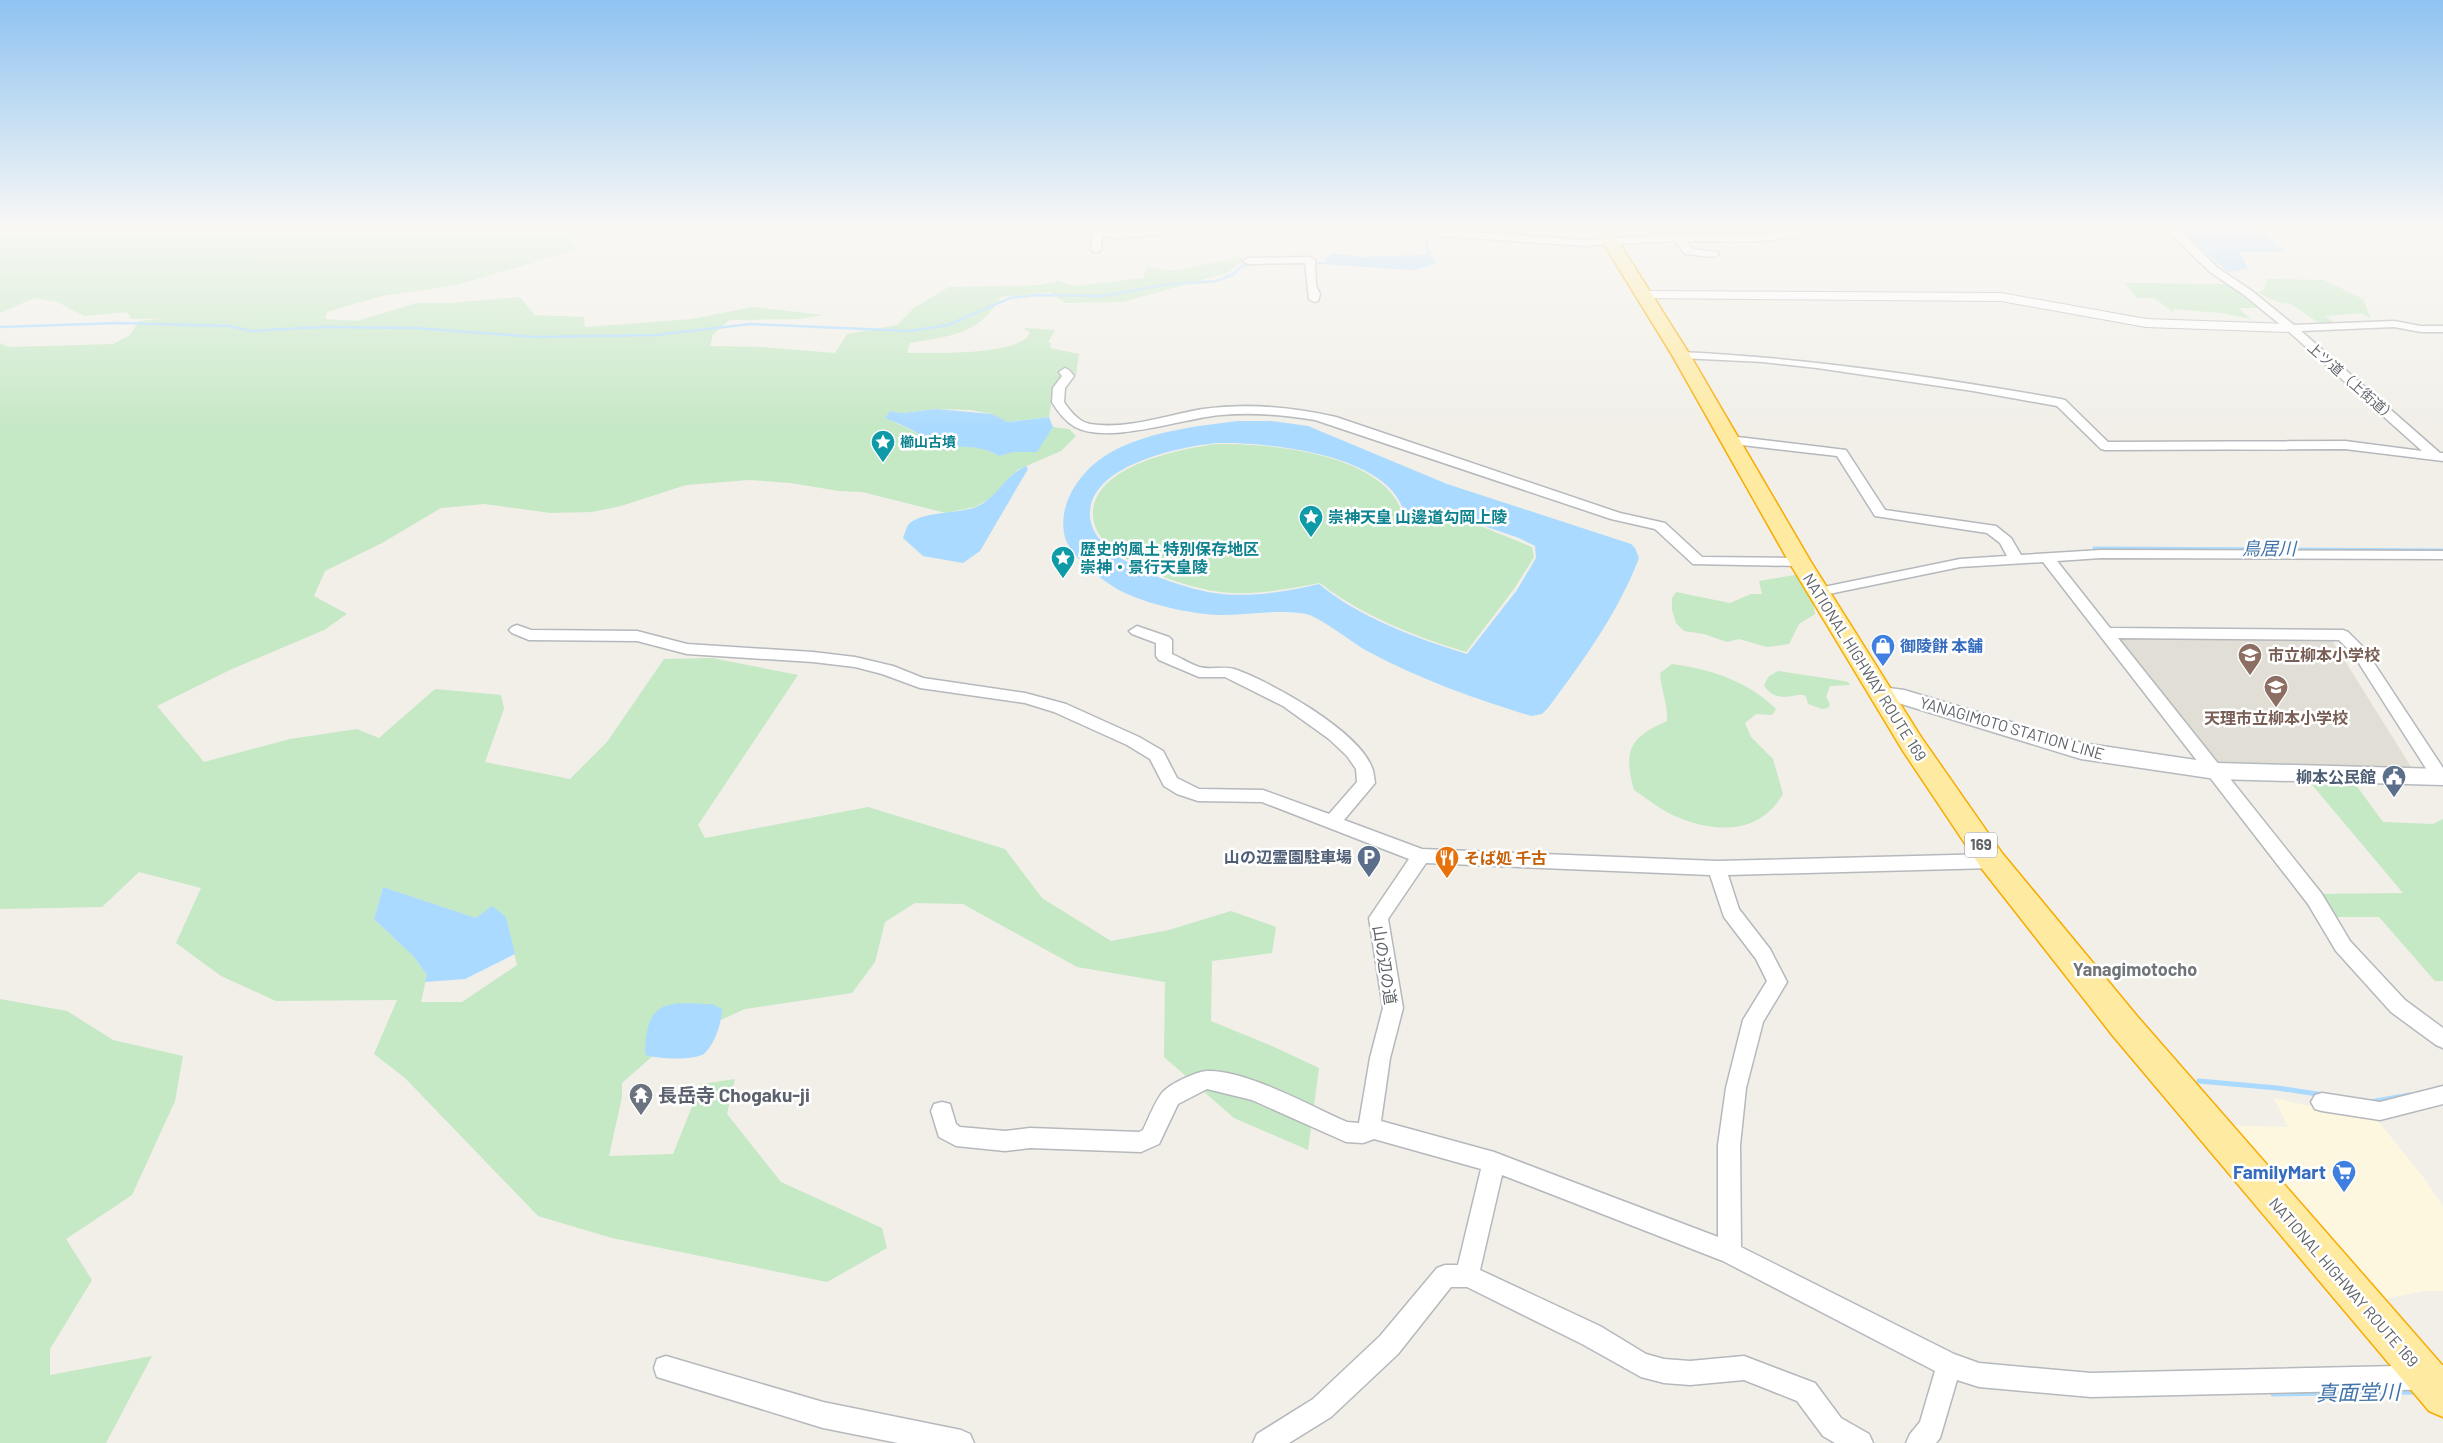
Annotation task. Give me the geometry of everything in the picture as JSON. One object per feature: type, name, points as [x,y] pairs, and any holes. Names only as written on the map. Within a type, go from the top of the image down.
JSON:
[{"type":"highway","name":"NATIONAL HIGHWAY ROUTE 169","points":[[1642,295],[1681,355],[1800,562],[1936,781],[1992,861],[2125,1026],[2437,1385]]},
{"type":"main road","name":"YANAGIMOTO STATION LINE","points":[[1882,694],[1896,695],[2081,751],[2216,771],[2442,777]]},
{"type":"street","points":[[1703,295],[2001,297],[2146,323],[2290,328],[2394,324],[2421,329],[2443,329]]},
{"type":"street","name":"上ツ道（上街道）","points":[[2250,295],[2441,458]]},
{"type":"street","points":[[1681,355],[1763,359],[1817,365],[1973,387],[2061,403],[2105,446],[2345,445],[2441,458]]},
{"type":"street","points":[[1065,372],[1068,376],[1059,388],[1058,402],[1074,421],[1086,427],[1121,427],[1230,410],[1264,409],[1301,413],[1332,420],[1616,516],[1660,526],[1698,561],[1800,562]]},
{"type":"street","points":[[1729,440],[1842,453],[1880,513],[1991,529],[2006,541],[2016,559]]},
{"type":"street","points":[[1819,592],[1960,563],[2016,559],[2101,554],[2443,555]]},
{"type":"street","points":[[2047,558],[2315,899],[2343,946],[2398,1006],[2443,1039]]},
{"type":"street","points":[[517,630],[529,635],[637,636],[688,649],[813,657],[855,662],[887,670],[920,683],[1025,698],[1060,708],[1133,741],[1157,755],[1170,782],[1183,790],[1198,795],[1263,796],[1421,856],[1717,868],[1992,861]]},
{"type":"street","points":[[1137,631],[1164,640],[1164,656],[1198,672],[1227,672],[1249,680],[1292,704],[1342,739],[1352,749],[1366,770],[1368,777],[1366,783],[1331,822]]},
{"type":"street","points":[[2107,634],[2343,635],[2359,651],[2442,777]]},
{"type":"street","name":"山の辺の道","points":[[1374,1129],[1369,1121],[1380,1058],[1388,1034],[1393,1008],[1378,918],[1421,856]]},
{"type":"street","points":[[1717,868],[1731,912],[1763,954],[1777,982],[1753,1020],[1736,1088],[1729,1145],[1730,1253]]},
{"type":"street","points":[[942,1111],[947,1130],[956,1136],[1005,1141],[1039,1138],[1141,1142],[1151,1137],[1170,1097],[1206,1080],[1235,1085],[1258,1092],[1346,1132],[1363,1134],[1374,1129],[1494,1162],[1730,1253],[1949,1365],[1979,1375],[2091,1385],[2437,1385]]},
{"type":"street","points":[[2322,1102],[2380,1112],[2443,1095]]},
{"type":"street","points":[[1467,1276],[1494,1162]]},
{"type":"street","points":[[1266,1443],[1328,1402],[1389,1345],[1445,1276],[1467,1276],[1495,1287],[1557,1317],[1641,1365],[1664,1371],[1690,1373],[1744,1368],[1806,1392],[1832,1427],[1860,1443]]},
{"type":"street","points":[[1919,1443],[1931,1429],[1949,1365]]},
{"type":"street","points":[[666,1368],[823,1415],[961,1443]]},
{"type":"shaded area","name":"市立柳本小学校","points":[[2114,636],[2330,637],[2413,770],[2217,767]]},
{"type":"shaded area","points":[[2274,1098],[2378,1121],[2424,1178],[2443,1207],[2443,1291],[2423,1291],[2376,1301],[2217,1125],[2288,1127]]},
{"type":"green space","points":[[0,295],[386,295],[327,312],[325,319],[357,321],[416,303],[449,303],[520,297],[535,315],[584,317],[585,327],[692,319],[752,307],[824,315],[800,319],[729,320],[713,335],[710,346],[762,347],[835,353],[847,334],[897,325],[914,308],[935,295],[1018,295],[1001,297],[983,320],[962,332],[910,343],[907,353],[975,352],[1011,345],[1024,340],[1030,332],[1025,330],[1025,328],[1055,330],[1048,342],[1051,343],[1050,348],[1079,354],[1076,375],[1054,387],[1049,417],[1006,422],[992,414],[970,410],[936,409],[902,413],[890,411],[886,417],[932,444],[984,449],[999,456],[1014,452],[1036,452],[1053,427],[1069,429],[1076,436],[1061,451],[1017,470],[994,496],[975,507],[946,513],[862,492],[749,480],[686,485],[621,506],[592,512],[551,513],[484,504],[441,508],[382,543],[325,571],[314,596],[347,614],[324,630],[232,669],[157,706],[204,762],[290,739],[357,729],[379,738],[435,689],[501,695],[504,709],[485,762],[570,779],[607,742],[664,659],[712,658],[798,675],[698,825],[705,838],[868,807],[1005,849],[1042,898],[1111,941],[1169,930],[1231,911],[1276,927],[1272,953],[1212,961],[1211,1021],[1319,1068],[1308,1150],[1234,1118],[1164,1057],[1165,982],[1077,967],[963,904],[915,903],[885,922],[875,962],[852,993],[745,1009],[664,1046],[622,1083],[622,1097],[609,1156],[673,1154],[701,1084],[735,1079],[727,1114],[781,1182],[882,1228],[887,1248],[827,1282],[612,1238],[538,1216],[405,1078],[374,1054],[397,1000],[276,1001],[221,976],[176,943],[201,888],[139,872],[102,907],[0,909],[0,343],[8,347],[113,344],[130,335],[139,321],[169,318],[131,319],[128,312],[84,316],[57,302],[35,298],[0,313]],"holes":[[[383,887],[476,918],[506,917],[517,965],[462,1002],[421,1002],[427,975],[414,957],[374,919]]]},
{"type":"green space","points":[[1055,295],[1147,295],[1123,302],[1065,303]]},
{"type":"green space","points":[[2135,295],[2242,295],[2257,308],[2238,308],[2251,319],[2220,313],[2174,309],[2173,312],[2154,298],[2137,298]]},
{"type":"green space","points":[[2263,295],[2355,295],[2363,299],[2371,319],[2361,313],[2325,316],[2336,324],[2322,325],[2291,304],[2280,303]]},
{"type":"green space","points":[[1216,444],[1264,446],[1292,450],[1321,455],[1348,464],[1372,476],[1390,492],[1402,512],[1478,525],[1532,547],[1534,557],[1514,589],[1466,652],[1390,624],[1353,605],[1320,583],[1254,593],[1214,591],[1159,575],[1120,555],[1105,542],[1096,527],[1093,511],[1098,495],[1109,482],[1124,471],[1162,455]]},
{"type":"green space","points":[[1795,575],[1809,592],[1815,614],[1799,624],[1789,644],[1767,647],[1739,639],[1727,642],[1704,634],[1684,631],[1676,623],[1672,610],[1672,598],[1676,592],[1730,603],[1751,594],[1762,594],[1759,581]]},
{"type":"green space","points":[[1672,664],[1700,669],[1728,678],[1753,691],[1776,709],[1772,715],[1756,714],[1745,723],[1751,737],[1773,759],[1783,794],[1762,817],[1749,824],[1721,828],[1692,822],[1660,808],[1634,790],[1629,765],[1630,755],[1637,739],[1667,721],[1660,673]]},
{"type":"green space","points":[[1778,671],[1838,680],[1848,682],[1850,685],[1830,686],[1826,697],[1830,704],[1828,708],[1822,709],[1808,704],[1806,697],[1802,695],[1781,697],[1769,692],[1764,685],[1769,676]]},
{"type":"green space","points":[[2308,780],[2353,781],[2383,822],[2433,824],[2443,819],[2443,981],[2435,981],[2379,917],[2336,917],[2318,894],[2403,893]]},
{"type":"green space","points":[[0,999],[67,1011],[113,1040],[183,1056],[175,1101],[132,1195],[66,1239],[92,1280],[50,1349],[50,1375],[152,1356],[106,1443],[0,1443]]},
{"type":"water","points":[[936,409],[992,414],[1007,422],[1049,417],[1053,427],[1037,452],[1014,452],[999,456],[983,449],[930,443],[914,431],[885,418],[890,411],[902,413]]},
{"type":"water","points":[[1237,421],[1272,421],[1308,426],[1447,484],[1631,544],[1639,558],[1621,598],[1587,654],[1548,708],[1542,714],[1531,716],[1489,703],[1407,671],[1367,651],[1327,624],[1306,614],[1274,612],[1219,615],[1168,608],[1121,591],[1104,581],[1078,558],[1067,541],[1063,520],[1070,495],[1077,483],[1095,463],[1117,449],[1146,438],[1191,427]],"holes":[[[1216,443],[1238,443],[1293,449],[1322,455],[1350,464],[1374,476],[1393,491],[1404,511],[1478,524],[1519,538],[1535,546],[1536,558],[1517,590],[1467,654],[1389,626],[1352,607],[1319,584],[1280,592],[1240,595],[1198,590],[1158,577],[1118,556],[1103,543],[1093,528],[1090,511],[1095,495],[1106,481],[1122,470],[1141,461],[1182,449]]]},
{"type":"water","points":[[1026,466],[1028,469],[980,551],[963,563],[923,556],[903,538],[908,525],[915,520],[931,515],[969,509],[983,503],[1012,475]]},
{"type":"water","points":[[383,887],[476,918],[492,906],[506,917],[515,954],[465,979],[425,982],[427,975],[414,957],[374,919]]},
{"type":"water","points":[[671,1004],[712,1004],[722,1009],[722,1014],[715,1038],[705,1053],[700,1056],[685,1058],[646,1055],[647,1032],[650,1020],[656,1012]]},
{"type":"waterway","points":[[0,327],[118,323],[229,326],[251,331],[322,327],[414,328],[536,337],[656,335],[750,324],[910,331],[948,325],[1010,298],[1033,295]]},
{"type":"waterway","points":[[1059,295],[1107,295]]},
{"type":"waterway","name":"鳥居川","points":[[2094,548],[2443,550]]},
{"type":"waterway","points":[[2199,1081],[2277,1088],[2324,1095]]},
{"type":"waterway","points":[[2370,1102],[2410,1095]]},
{"type":"waterway","name":"真面堂川","points":[[2273,1394],[2418,1392]]},
{"type":"place","name":"櫛山古墳","points":[[883,463]]},
{"type":"place","name":"崇神天皇 山邊道勾岡上陵","points":[[1311,538]]},
{"type":"place","name":"歴史的風土 特別保存地区 崇神・景行天皇陵","points":[[1063,579]]},
{"type":"place","name":"御陵餅 本舗","points":[[1883,667]]},
{"type":"place","name":"市立柳本小学校","points":[[2250,676]]},
{"type":"place","name":"天理市立柳本小学校","points":[[2276,708]]},
{"type":"place","name":"柳本公民館","points":[[2394,798]]},
{"type":"place","name":"山の辺霊園駐車場","points":[[1369,878]]},
{"type":"place","name":"そば処 千古","points":[[1447,879]]},
{"type":"place","name":"長岳寺 Chogaku-ji","points":[[641,1116]]},
{"type":"place","name":"FamilyMart","points":[[2344,1193]]},
{"type":"district","name":"Yanagimotocho","points":[[2135,970]]}]
